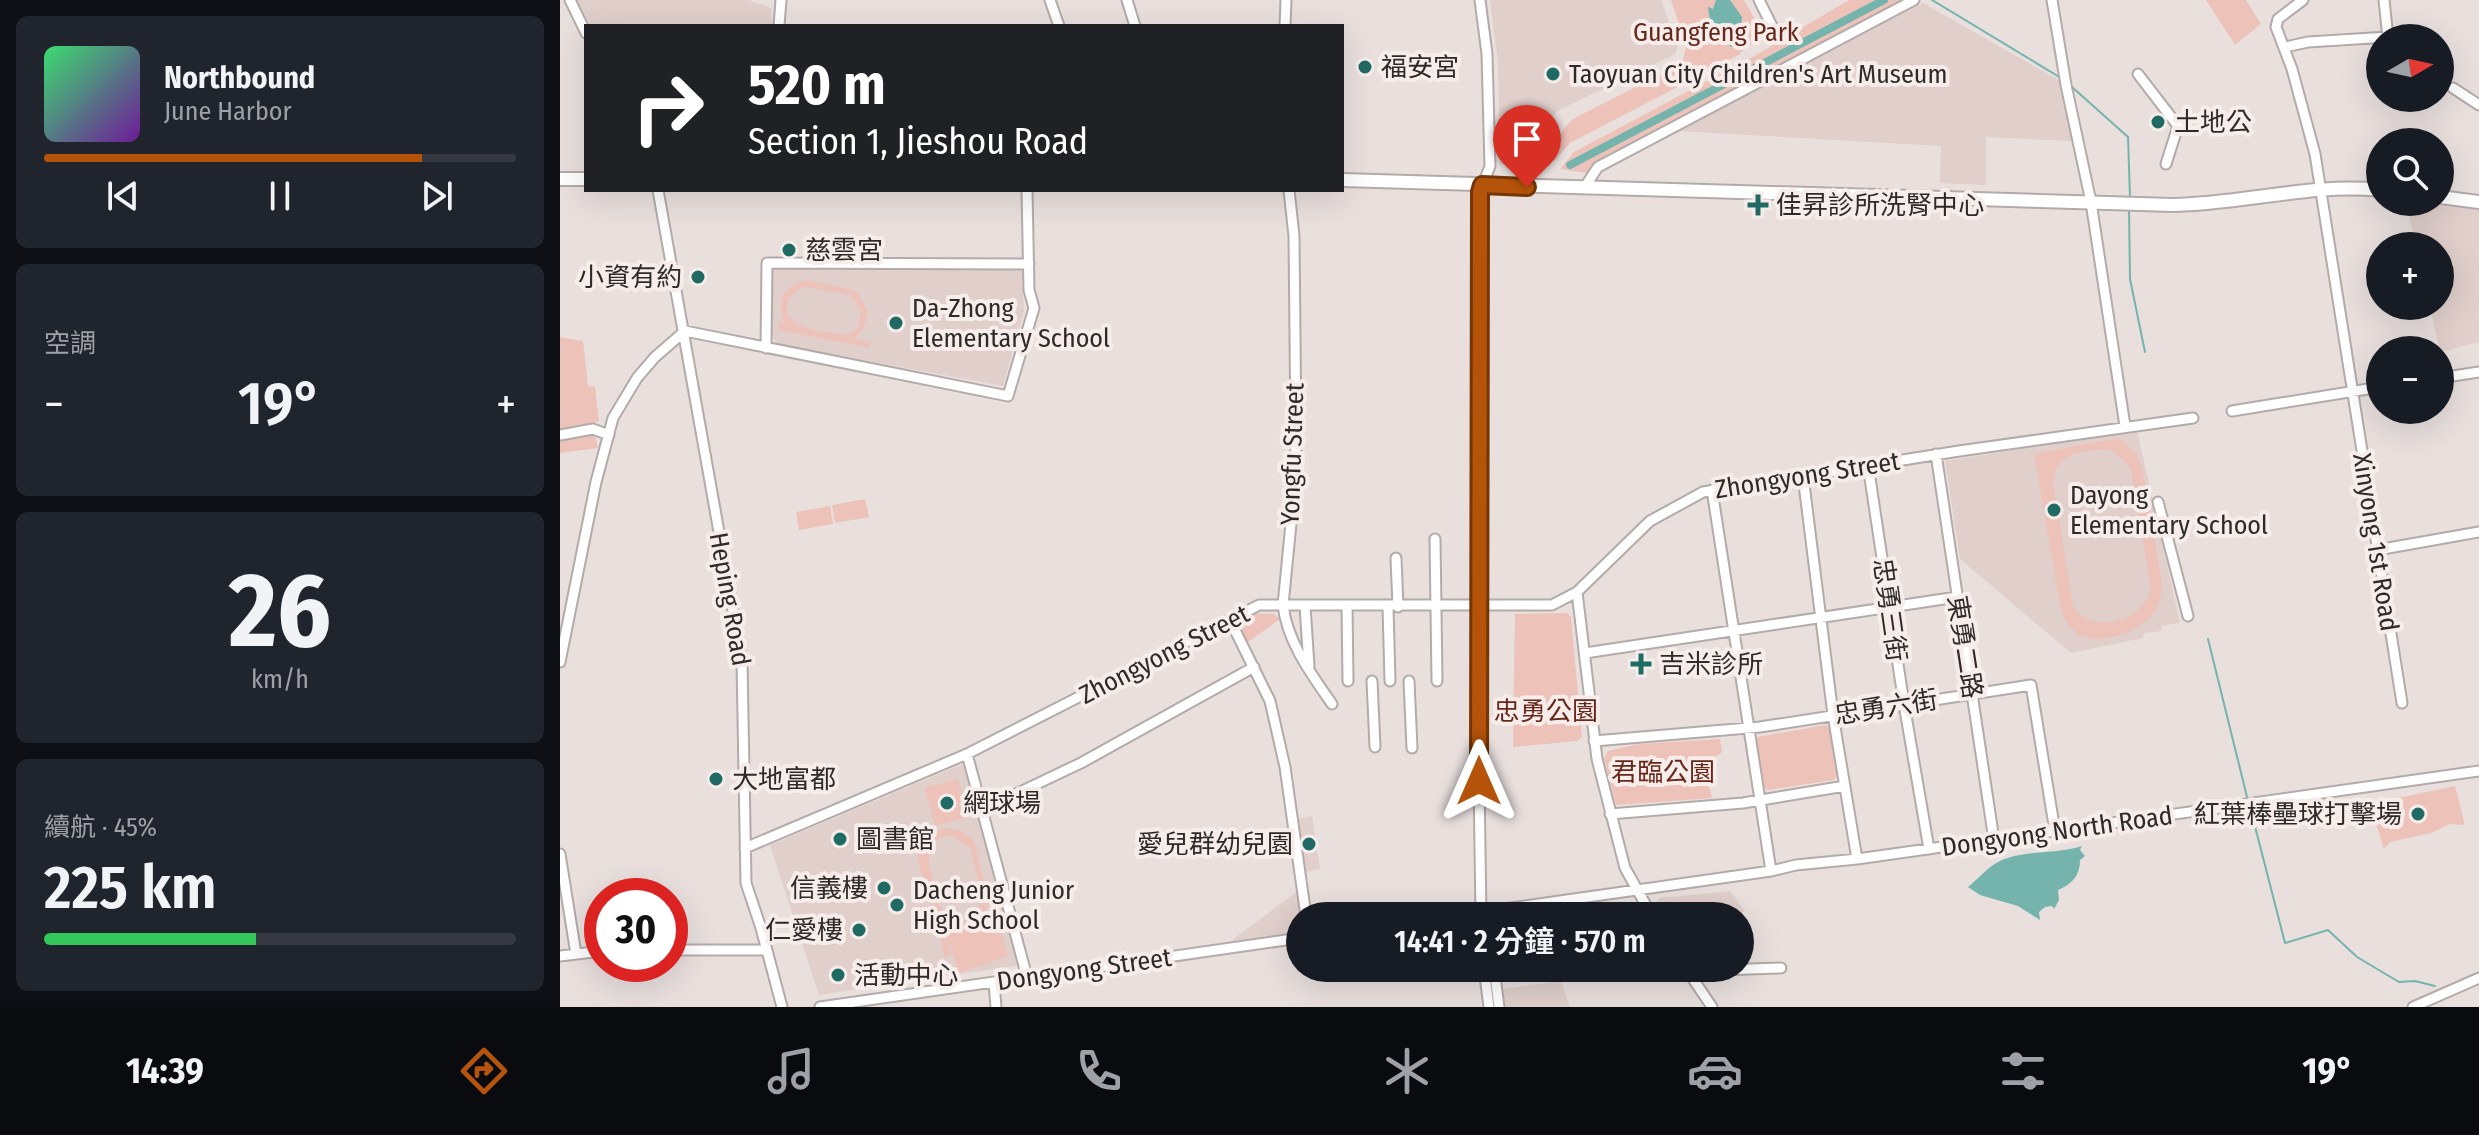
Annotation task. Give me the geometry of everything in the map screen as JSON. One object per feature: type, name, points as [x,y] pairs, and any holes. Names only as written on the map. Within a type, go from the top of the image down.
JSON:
[{"type":"main road","points":[[560,179],[584,179]]},
{"type":"main road","points":[[1344,180],[2202,205],[2320,191],[2366,190]]},
{"type":"main road","points":[[2454,199],[2479,202]]},
{"type":"street","points":[[570,0],[584,29]]},
{"type":"street","points":[[779,24],[781,0]]},
{"type":"street","points":[[1050,0],[1058,24]]},
{"type":"street","points":[[1127,0],[1134,24]]},
{"type":"street","points":[[1285,24],[1286,0]]},
{"type":"street","points":[[1480,0],[1487,54],[1490,166],[1482,185],[1479,605],[1483,902]]},
{"type":"street","points":[[1759,0],[1778,38]]},
{"type":"street","points":[[1584,188],[1598,167],[1914,0]]},
{"type":"street","points":[[2052,0],[2065,81],[2091,202],[2125,426]]},
{"type":"street","name":"Xinyong 1st Road","points":[[2303,0],[2278,19],[2278,35],[2285,47],[2308,124],[2402,703]]},
{"type":"street","points":[[2384,0],[2387,24]]},
{"type":"street","points":[[2285,47],[2308,42],[2366,39]]},
{"type":"street","points":[[2138,74],[2178,126],[2166,164]]},
{"type":"street","points":[[2454,89],[2479,105]]},
{"type":"street","name":"Heping Road","points":[[658,192],[742,661],[746,883],[782,1007]]},
{"type":"street","points":[[560,662],[596,482],[613,418],[637,378],[655,357],[685,331],[1008,396],[1034,308],[1029,290],[1027,192]]},
{"type":"street","name":"Yongfu Street","points":[[1289,192],[1294,236],[1296,435],[1295,483],[1283,605],[1285,619],[1301,658],[1332,704]]},
{"type":"street","points":[[766,348],[767,263],[1029,264]]},
{"type":"street","points":[[2454,376],[2479,372]]},
{"type":"street","points":[[2232,411],[2366,389]]},
{"type":"street","name":"Zhongyong Street","points":[[745,848],[967,754],[1259,605],[1552,605],[1577,592],[1650,521],[1703,492],[1936,454],[2193,418]]},
{"type":"street","points":[[560,435],[593,429],[609,435]]},
{"type":"street","name":"東勇二路","points":[[1936,454],[1994,840]]},
{"type":"street","name":"忠勇三街","points":[[1868,465],[1929,849]]},
{"type":"street","points":[[1803,476],[1833,715],[1857,859]]},
{"type":"street","points":[[1712,490],[1771,871]]},
{"type":"street","points":[[2158,502],[2188,616]]},
{"type":"street","points":[[2377,550],[2479,532]]},
{"type":"street","points":[[1435,539],[1437,681]]},
{"type":"street","points":[[1390,681],[1396,558]]},
{"type":"street","points":[[1577,592],[1594,741],[1625,868],[1643,902]]},
{"type":"street","points":[[1585,653],[1957,597]]},
{"type":"street","points":[[1305,606],[1309,667]]},
{"type":"street","points":[[1347,606],[1348,681]]},
{"type":"street","points":[[1230,620],[1270,701],[1285,767],[1304,902]]},
{"type":"street","points":[[982,810],[1081,763],[1254,667]]},
{"type":"street","points":[[1372,681],[1375,747]]},
{"type":"street","points":[[1409,681],[1412,748]]},
{"type":"street","name":"忠勇六街","points":[[1594,741],[1748,728],[2031,685],[2055,831]]},
{"type":"street","points":[[967,754],[1027,977]]},
{"type":"street","name":"Dongyong North Road","points":[[1635,890],[2479,771]]},
{"type":"street","points":[[1610,814],[1759,801],[1845,786]]},
{"type":"street","points":[[560,854],[576,954]]},
{"type":"street","points":[[1552,902],[1635,890]]},
{"type":"street","name":"Dongyong Street","points":[[820,1007],[1286,940]]},
{"type":"street","points":[[688,950],[766,950]]},
{"type":"street","points":[[560,956],[584,953]]},
{"type":"street","points":[[1754,969],[1781,968]]},
{"type":"street","points":[[2413,1007],[2479,978]]},
{"type":"street","points":[[994,982],[996,1007]]},
{"type":"street","points":[[1486,982],[1489,1007]]},
{"type":"street","points":[[1496,982],[1499,1007]]},
{"type":"street","points":[[1695,982],[1712,1007]]},
{"type":"shaded area","points":[[577,0],[748,0],[771,8],[772,24],[589,24]]},
{"type":"shaded area","points":[[1490,0],[1661,0],[1678,47],[1675,54],[1557,111],[1544,134],[1544,163],[1500,165],[1498,63]]},
{"type":"shaded area","points":[[1923,3],[2062,82],[2072,141],[1986,137],[1986,185],[1940,183],[1941,146],[1677,131]]},
{"type":"shaded area","points":[[2454,207],[2479,210],[2479,342],[2454,348],[2454,336],[2437,336],[2433,320],[2454,320],[2454,232],[2413,232],[2409,216],[2454,216]]},
{"type":"shaded area","name":"Da-Zhong Elementary School","points":[[772,269],[1022,270],[1024,311],[1003,386],[778,344],[772,336]]},
{"type":"shaded area","name":"Dayong Elementary School","points":[[2137,430],[2180,623],[2162,626],[2161,631],[2144,633],[2143,638],[2071,653],[1960,559],[1945,461]]},
{"type":"shaded area","name":"Dacheng Junior High School","points":[[963,764],[1022,965],[819,995],[770,845]]},
{"type":"shaded area","name":"愛兒群幼兒園","points":[[1312,816],[1320,869],[1306,872],[1298,819]]},
{"type":"shaded area","points":[[1299,890],[1301,902],[1286,902],[1286,934],[1231,941]]},
{"type":"shaded area","points":[[1730,891],[1738,902],[1657,902],[1660,898]]},
{"type":"shaded area","points":[[1561,982],[1570,1007],[1505,1007],[1503,989]]},
{"type":"green space","name":"Guangfeng Park","points":[[1671,0],[1744,0],[1760,28],[1758,38],[1737,56],[1570,143],[1553,162],[1559,138],[1573,119],[1683,60],[1686,46]]},
{"type":"green space","points":[[1849,0],[1902,0],[1586,173],[1560,169],[1574,152],[1756,55]]},
{"type":"green space","points":[[2206,0],[2246,0],[2261,24],[2235,45]]},
{"type":"green space","points":[[807,280],[856,291],[868,312],[863,329],[855,339],[871,342],[870,348],[778,330],[779,322],[785,323],[781,308],[784,296],[799,282]],"holes":[[[805,287],[850,295],[861,311],[858,328],[846,335],[809,329],[788,314],[790,299]]]},
{"type":"green space","points":[[560,337],[583,341],[588,386],[595,387],[599,421],[595,422],[593,429],[598,448],[560,453]]},
{"type":"green space","points":[[2119,438],[2138,456],[2162,584],[2160,600],[2146,621],[2119,635],[2099,639],[2081,636],[2067,623],[2060,605],[2034,454]],"holes":[[[2110,450],[2123,459],[2131,470],[2151,591],[2137,611],[2127,617],[2116,621],[2093,621],[2073,607],[2053,481],[2060,464],[2074,454]]]},
{"type":"green space","points":[[865,499],[869,517],[835,523],[832,505]]},
{"type":"green space","points":[[830,506],[833,524],[799,530],[796,512]]},
{"type":"green space","points":[[1254,613],[1274,614],[1280,619],[1244,645],[1235,626]]},
{"type":"green space","name":"忠勇公園","points":[[1567,613],[1571,617],[1582,737],[1577,741],[1513,747],[1515,614]]},
{"type":"green space","points":[[1825,725],[1830,728],[1837,776],[1834,780],[1768,790],[1763,787],[1758,737]]},
{"type":"green space","name":"君臨公園","points":[[1720,739],[1722,752],[1704,766],[1712,798],[1616,805],[1604,758],[1608,751],[1639,744]]},
{"type":"green space","name":"網球場","points":[[958,779],[968,817],[935,826],[925,788]]},
{"type":"green space","name":"紅葉棒壘球打擊場","points":[[2455,786],[2465,825],[2450,824],[2431,833],[2390,842],[2384,849],[2370,804]]},
{"type":"green space","points":[[943,828],[959,830],[973,839],[990,904],[971,924],[959,927],[944,924],[946,934],[998,923],[1008,956],[959,973],[947,935],[951,955],[945,957],[911,834],[919,832],[923,844]],"holes":[[[953,836],[970,848],[983,898],[978,911],[962,921],[955,920],[941,907],[929,852],[935,841],[942,837]]]},
{"type":"water","points":[[1716,0],[1730,0],[1742,17],[1741,27],[1735,32],[1738,42],[1731,47],[1711,29],[1708,7],[1713,9]]},
{"type":"water","points":[[2082,846],[2080,850],[2085,856],[2080,860],[2077,875],[2058,890],[2059,900],[2054,909],[2052,906],[2045,907],[2039,912],[2040,920],[2018,906],[1980,895],[1968,887],[1990,867],[2008,858]]},
{"type":"waterway","points":[[1570,165],[1884,0]]},
{"type":"waterway","points":[[1932,0],[2061,78]]},
{"type":"waterway","points":[[2072,87],[2128,137],[2130,197]]},
{"type":"waterway","points":[[2129,210],[2130,279],[2145,352]]},
{"type":"waterway","points":[[2208,639],[2248,801]]},
{"type":"waterway","points":[[2250,807],[2285,943],[2328,930],[2357,957],[2399,982],[2415,981],[2435,986]]},
{"type":"place","name":"福安宮","points":[[1365,67]]},
{"type":"place","name":"Taoyuan City Children's Art Museum","points":[[1553,74]]},
{"type":"place","name":"土地公","points":[[2158,122]]},
{"type":"place","name":"佳昇診所洗腎中心","points":[[1758,205]]},
{"type":"place","name":"慈雲宮","points":[[789,250]]},
{"type":"place","name":"小資有約","points":[[698,277]]},
{"type":"place","name":"Da-Zhong Elementary School","points":[[896,323]]},
{"type":"place","name":"Dayong Elementary School","points":[[2054,510]]},
{"type":"place","name":"吉米診所","points":[[1641,664]]},
{"type":"place","name":"大地富都","points":[[716,779]]},
{"type":"place","name":"網球場","points":[[947,803]]},
{"type":"place","name":"紅葉棒壘球打擊場","points":[[2418,814]]},
{"type":"place","name":"圖書館","points":[[840,839]]},
{"type":"place","name":"愛兒群幼兒園","points":[[1309,844]]},
{"type":"place","name":"信義樓","points":[[884,888]]},
{"type":"place","name":"Dacheng Junior High School","points":[[897,905]]},
{"type":"place","name":"仁愛樓","points":[[859,930]]},
{"type":"place","name":"活動中心","points":[[838,975]]},
{"type":"route","points":[[1479,781],[1480,192],[1482,185],[1527,187]]}]
